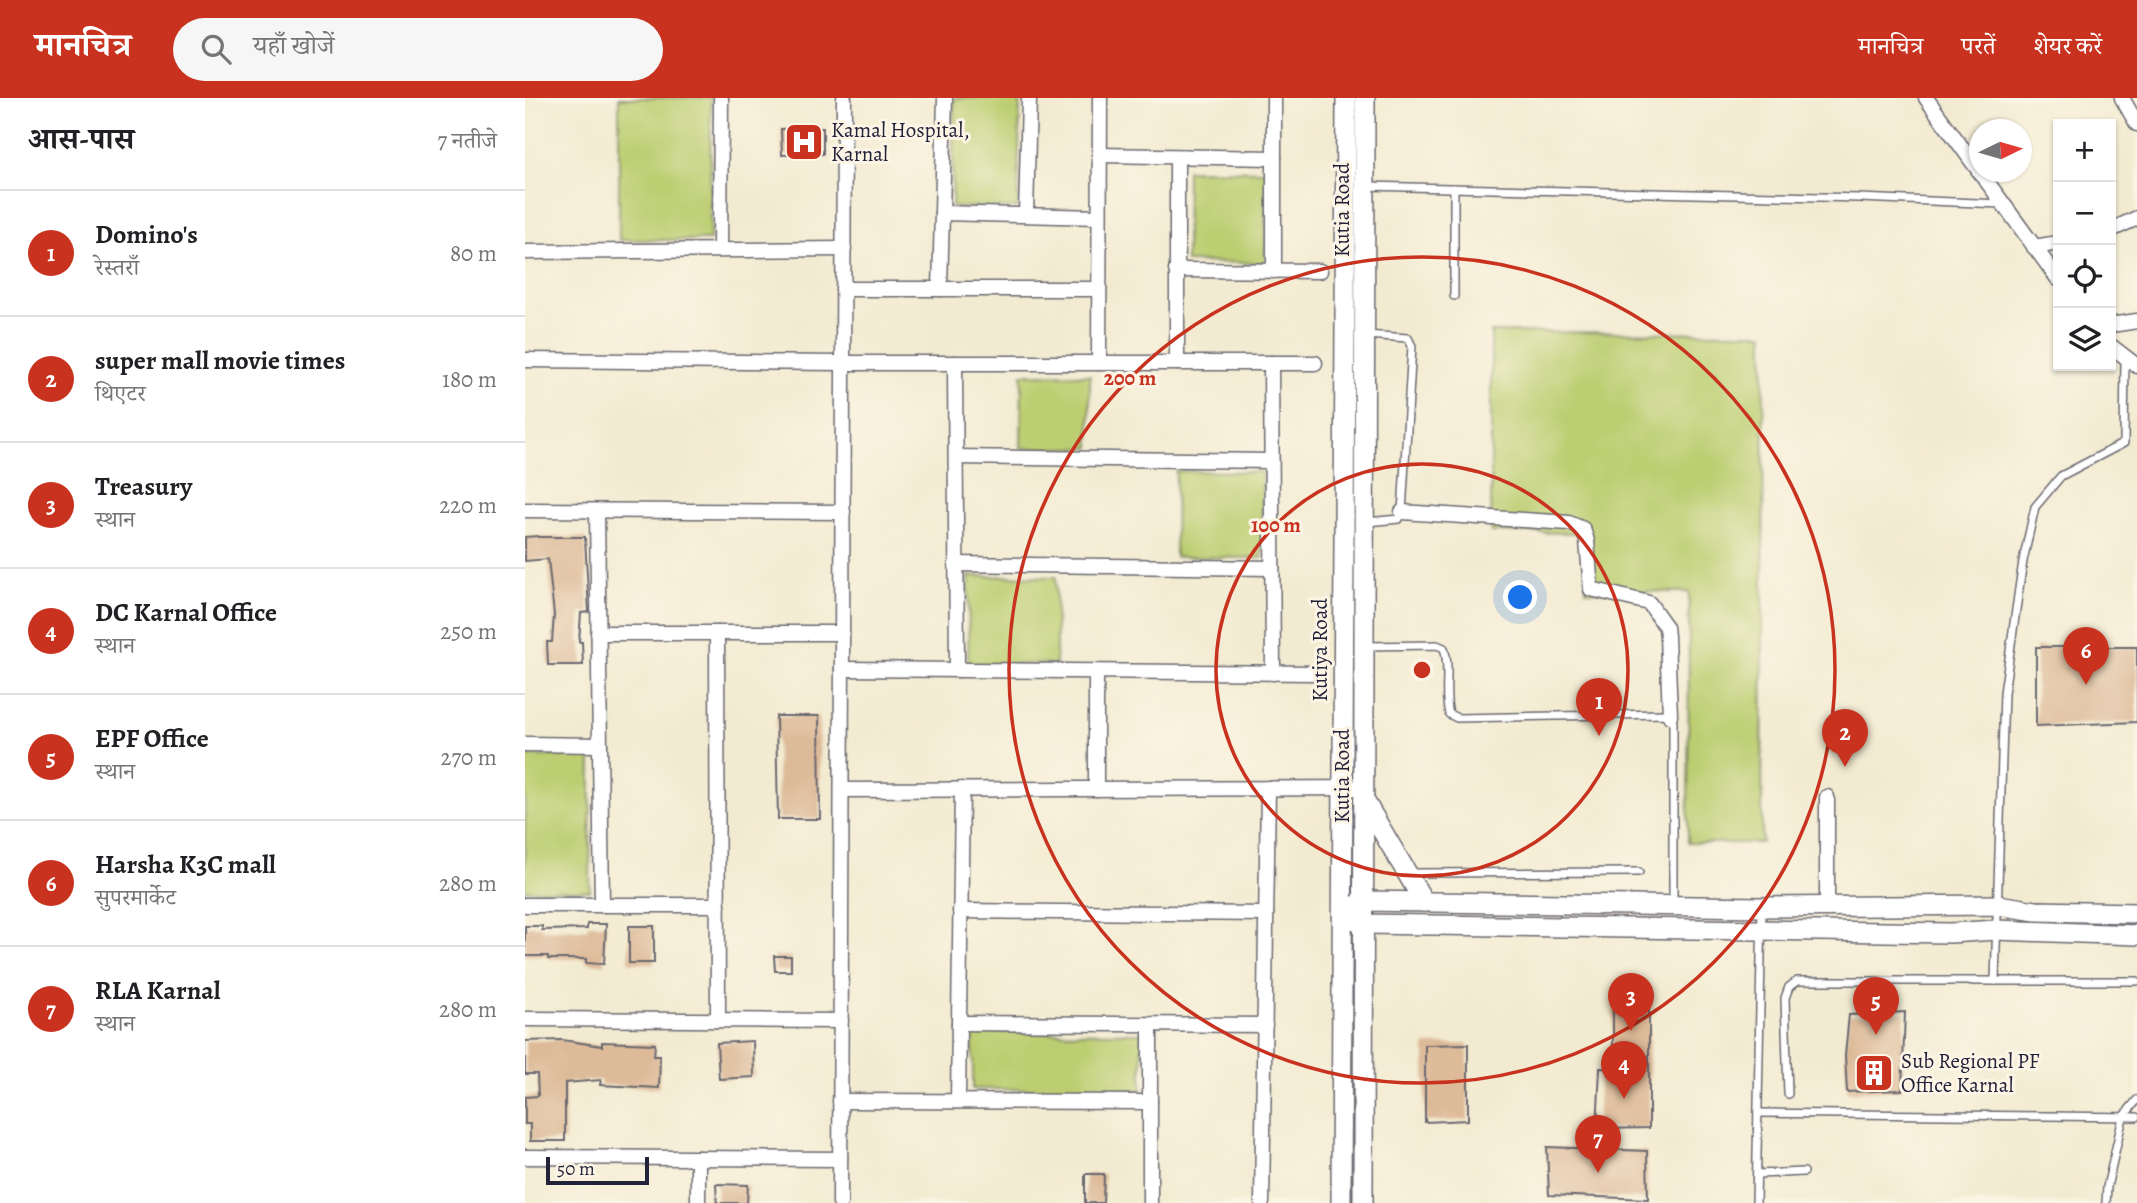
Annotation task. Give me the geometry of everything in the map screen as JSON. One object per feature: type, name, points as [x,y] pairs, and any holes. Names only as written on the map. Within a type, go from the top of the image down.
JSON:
[{"type":"street","points":[[720,250],[721,98]]},
{"type":"street","points":[[840,1203],[844,98]]},
{"type":"street","points":[[940,289],[945,98]]},
{"type":"street","points":[[1026,215],[1029,98]]},
{"type":"street","points":[[1099,363],[1100,98]]},
{"type":"street","points":[[1274,98],[1274,271]]},
{"type":"street","name":"Kutiya Road","points":[[1341,1203],[1346,98]]},
{"type":"street","name":"Kutia Road","points":[[1363,1203],[1365,98]]},
{"type":"street","points":[[1926,98],[1969,156]]},
{"type":"street","points":[[2122,98],[2137,124]]},
{"type":"street","points":[[1099,155],[1274,158]]},
{"type":"street","points":[[1177,157],[1177,362]]},
{"type":"street","points":[[1988,182],[2053,272]]},
{"type":"street","points":[[942,213],[1099,217]]},
{"type":"street","points":[[2116,228],[2137,218]]},
{"type":"street","points":[[2034,247],[2053,244]]},
{"type":"street","points":[[525,252],[843,249]]},
{"type":"street","points":[[1176,270],[1320,271]]},
{"type":"street","points":[[843,289],[1099,289]]},
{"type":"street","points":[[2116,323],[2137,321]]},
{"type":"street","points":[[2116,350],[2131,362]]},
{"type":"street","points":[[525,360],[1315,363]]},
{"type":"street","points":[[955,363],[957,670]]},
{"type":"street","points":[[1271,363],[1273,673]]},
{"type":"street","points":[[955,457],[1271,461]]},
{"type":"street","points":[[525,510],[843,512]]},
{"type":"street","points":[[597,511],[602,905]]},
{"type":"street","points":[[1402,512],[1569,523],[1583,529],[1587,541],[1591,589],[1649,603],[1666,627],[1670,716]]},
{"type":"street","points":[[956,564],[1272,568]]},
{"type":"street","points":[[599,633],[842,634]]},
{"type":"street","points":[[717,633],[718,1020]]},
{"type":"street","points":[[842,669],[1315,674]]},
{"type":"street","points":[[1096,672],[1096,789]]},
{"type":"street","points":[[525,744],[600,745]]},
{"type":"street","points":[[1262,1203],[1268,788]]},
{"type":"street","points":[[842,790],[1342,788],[1364,794],[1424,902]]},
{"type":"street","points":[[958,1101],[962,789]]},
{"type":"street","points":[[1827,797],[1827,907]]},
{"type":"street","points":[[1342,914],[1364,901],[1762,907],[1998,905],[2036,911],[2137,913]]},
{"type":"street","points":[[1537,927],[1538,904]]},
{"type":"street","points":[[525,905],[718,905]]},
{"type":"street","points":[[960,911],[1266,914]]},
{"type":"street","points":[[1342,914],[1364,924],[1950,933],[1996,930],[2137,935]]},
{"type":"street","points":[[525,1019],[841,1021]]},
{"type":"street","points":[[959,1023],[1265,1025]]},
{"type":"street","points":[[1150,1025],[1150,1203]]},
{"type":"street","points":[[841,1101],[1150,1102]]},
{"type":"street","points":[[525,1157],[840,1158]]},
{"type":"street","points":[[698,1158],[698,1203]]},
{"type":"lane","points":[[1365,186],[2003,204]]},
{"type":"lane","points":[[1454,188],[1454,296]]},
{"type":"lane","points":[[1364,522],[1399,519],[1402,512],[1412,346],[1408,338],[1365,335]]},
{"type":"lane","points":[[1995,981],[2004,693],[2023,561],[2035,507],[2061,476],[2124,443],[2131,362]]},
{"type":"lane","points":[[1365,646],[1437,645],[1444,648],[1447,656],[1447,705],[1450,714],[1457,718],[1670,716],[1673,906]]},
{"type":"lane","points":[[1407,873],[1639,872]]},
{"type":"lane","points":[[1756,1203],[1762,907]]},
{"type":"lane","points":[[1787,1094],[1785,998],[1789,987],[1797,981],[2137,981]]},
{"type":"lane","points":[[2106,1203],[2107,1187],[2123,1117],[2137,1100]]},
{"type":"lane","points":[[1758,1113],[2137,1117]]},
{"type":"lane","points":[[1757,1174],[1804,1172]]},
{"type":"green space","points":[[619,98],[711,98],[710,240],[619,240]]},
{"type":"green space","points":[[954,98],[1020,98],[1018,208],[952,207]]},
{"type":"green space","points":[[1187,170],[1266,171],[1265,263],[1186,262]]},
{"type":"green space","points":[[1491,332],[1764,333],[1762,843],[1688,843],[1689,592],[1586,591],[1586,533],[1491,532]]},
{"type":"green space","points":[[1022,374],[1090,375],[1090,448],[1021,448]]},
{"type":"green space","points":[[1176,471],[1262,472],[1262,558],[1175,557]]},
{"type":"green space","points":[[969,576],[1056,577],[1056,664],[968,664]]},
{"type":"green space","points":[[525,756],[591,756],[590,891],[525,890]]},
{"type":"green space","points":[[973,1032],[1142,1033],[1142,1090],[973,1089]]},
{"type":"building","points":[[823,128],[823,154],[782,155],[781,129]]},
{"type":"building","points":[[525,537],[585,537],[589,612],[581,613],[579,642],[582,642],[583,665],[548,665],[547,642],[552,642],[554,615],[548,559],[525,561]]},
{"type":"building","points":[[2036,647],[2137,647],[2137,722],[2036,726]]},
{"type":"building","points":[[776,716],[819,716],[820,819],[778,819]]},
{"type":"building","points":[[587,924],[606,924],[604,964],[586,963],[586,959],[525,956],[525,926],[542,926],[542,930],[587,929]]},
{"type":"building","points":[[629,926],[654,926],[654,963],[629,963]]},
{"type":"building","points":[[774,956],[791,956],[791,971],[775,971]]},
{"type":"building","points":[[1613,1007],[1649,1009],[1649,1128],[1597,1129],[1600,1068],[1613,1069]]},
{"type":"building","points":[[1905,1012],[1902,1090],[1847,1092],[1845,1055],[1849,1015]]},
{"type":"building","points":[[562,1040],[602,1046],[602,1042],[655,1044],[654,1056],[660,1056],[659,1088],[600,1085],[601,1080],[565,1083],[565,1141],[530,1141],[530,1124],[525,1124],[525,1097],[538,1096],[537,1074],[525,1074],[525,1041]]},
{"type":"building","points":[[753,1041],[754,1077],[719,1079],[717,1043]]},
{"type":"building","points":[[1468,1044],[1468,1120],[1425,1122],[1425,1045]]},
{"type":"building","points":[[1547,1147],[1647,1151],[1648,1199],[1549,1195]]},
{"type":"building","points":[[1085,1174],[1104,1174],[1103,1203],[1085,1203]]},
{"type":"building","points":[[716,1184],[748,1185],[747,1203],[717,1203]]},
{"type":"place","name":"Kamal Hospital, Karnal","points":[[804,142]]},
{"type":"place","name":"Harsha K3C mall","points":[[2086,685]]},
{"type":"place","name":"Domino's","points":[[1599,736]]},
{"type":"place","name":"super mall movie times","points":[[1845,767]]},
{"type":"place","name":"Treasury","points":[[1631,1031]]},
{"type":"place","name":"EPF Office","points":[[1876,1035]]},
{"type":"place","name":"Sub Regional PF Office Karnal","points":[[1874,1073]]},
{"type":"place","name":"DC Karnal Office","points":[[1624,1099]]},
{"type":"place","name":"RLA Karnal","points":[[1598,1173]]}]
